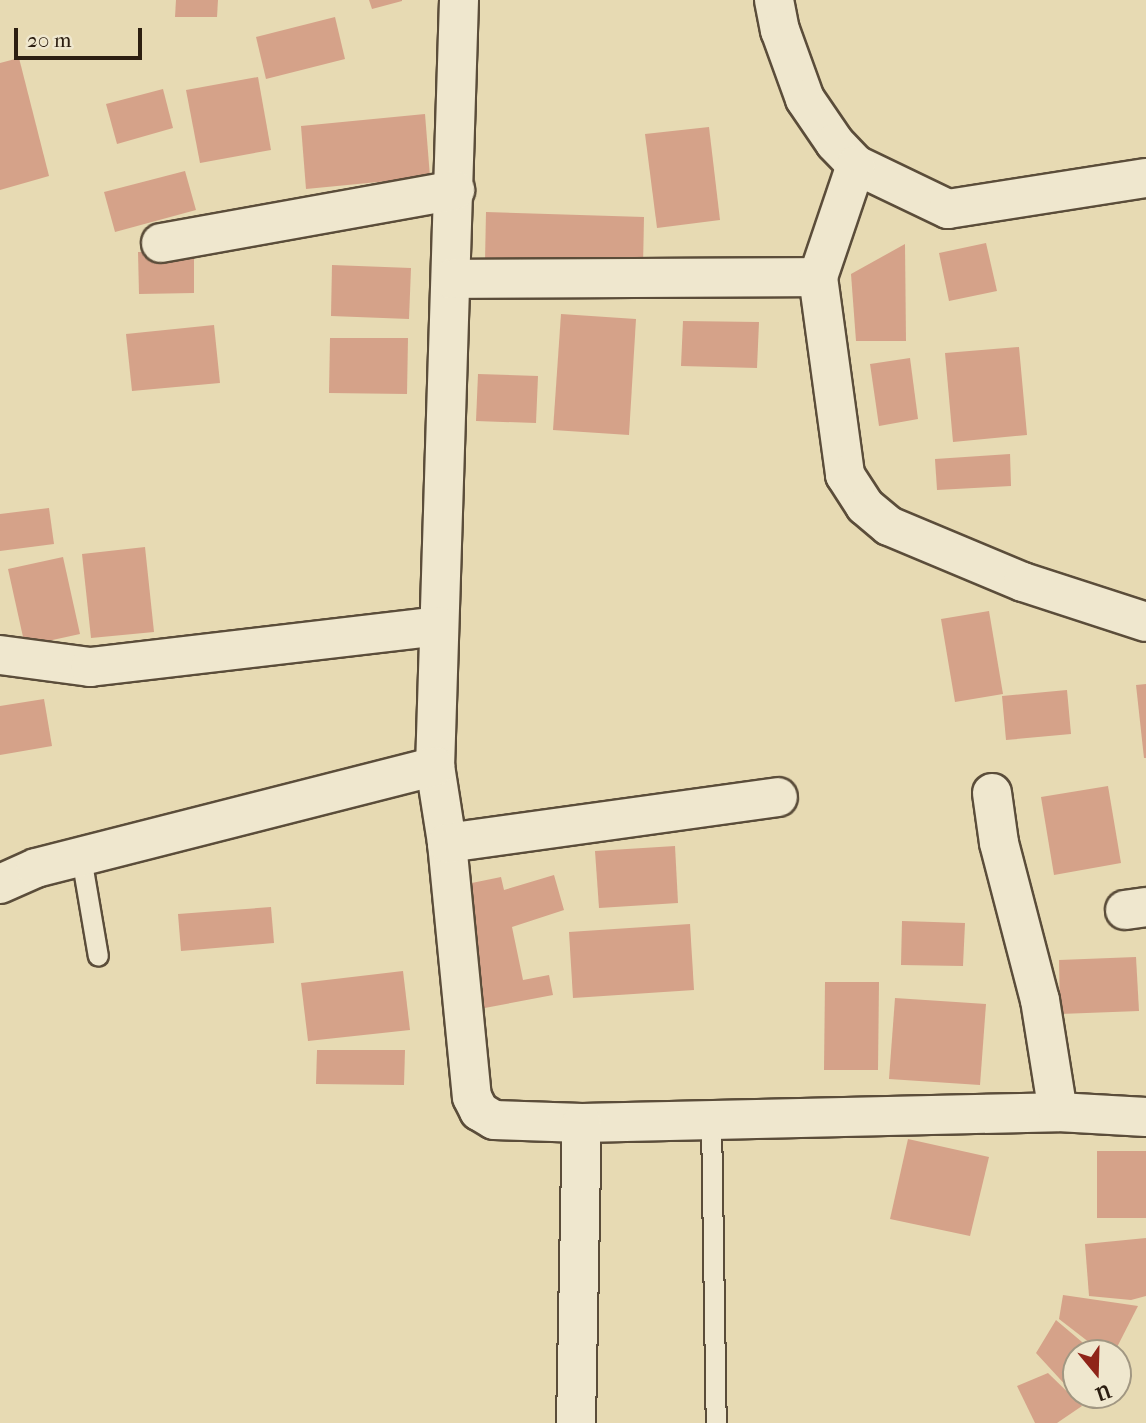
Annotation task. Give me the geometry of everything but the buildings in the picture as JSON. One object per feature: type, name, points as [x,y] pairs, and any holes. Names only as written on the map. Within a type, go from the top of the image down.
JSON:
[{"type":"street","points":[[459,0],[435,766],[447,842],[472,1097],[479,1111],[494,1120],[582,1123],[1058,1111],[1146,1117]]},
{"type":"street","points":[[774,0],[780,30],[805,99],[835,144],[856,165],[947,209],[1146,178]]},
{"type":"street","points":[[856,165],[818,277],[845,475],[865,506],[889,526],[1023,582],[1146,622]]},
{"type":"street","points":[[161,243],[454,190]]},
{"type":"street","points":[[451,279],[818,277]]},
{"type":"street","points":[[0,655],[90,667],[439,626]]},
{"type":"street","points":[[0,884],[36,868],[435,766]]},
{"type":"street","points":[[992,793],[999,843],[1040,1000],[1058,1111]]},
{"type":"street","points":[[447,842],[778,797]]},
{"type":"street","points":[[576,1423],[582,1123]]},
{"type":"lane","points":[[81,857],[98,956]]},
{"type":"lane","points":[[711,1120],[716,1423]]}]
